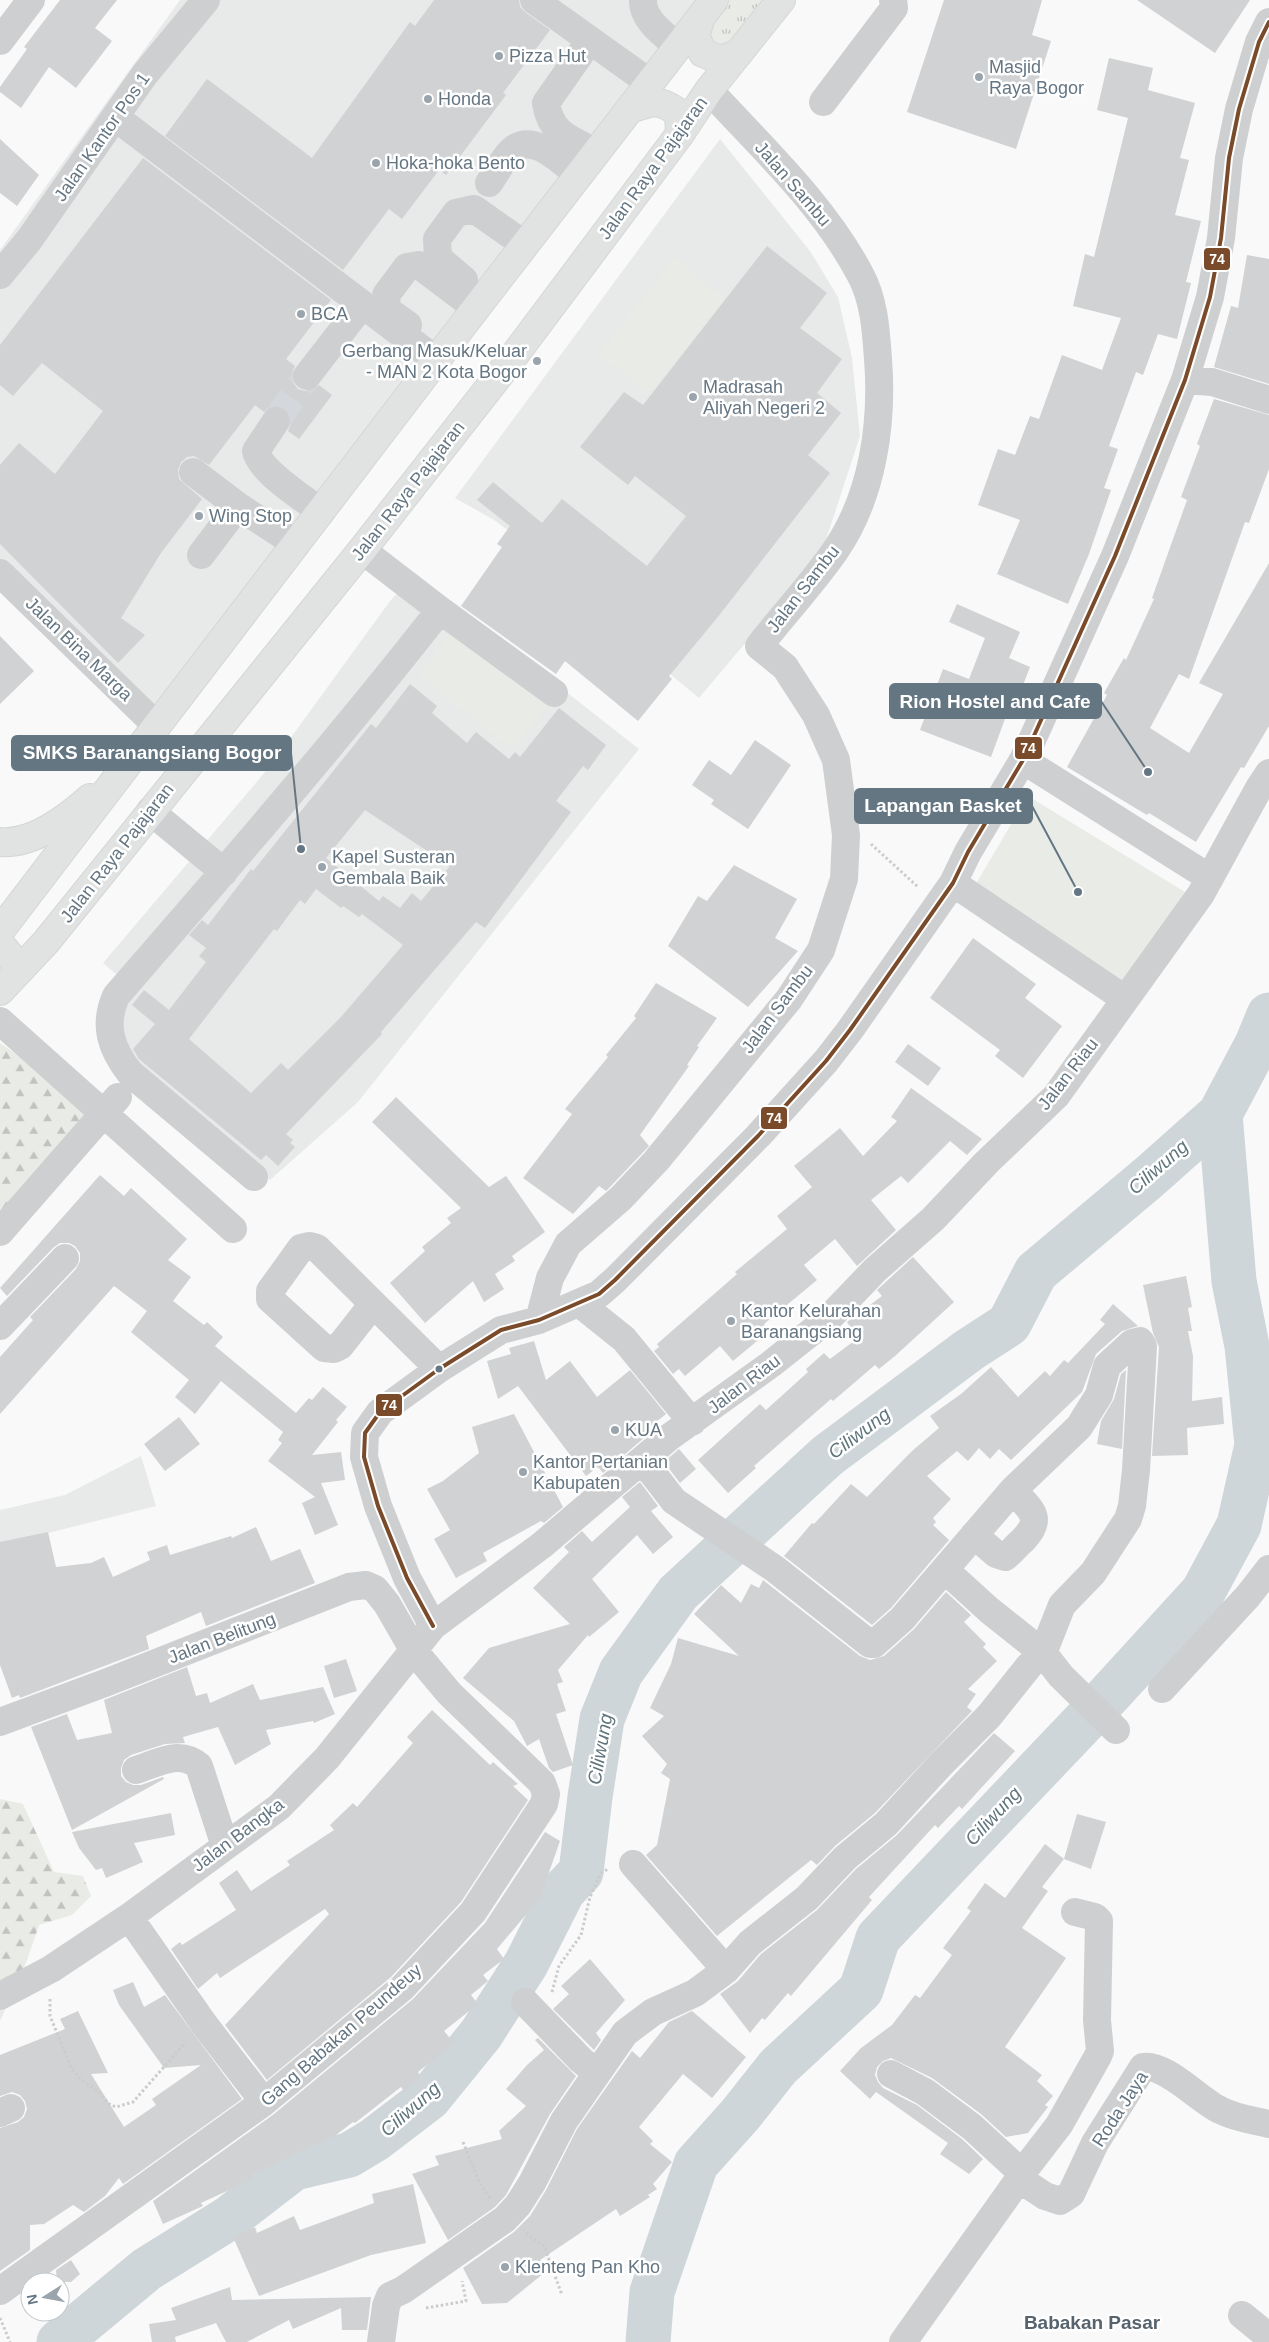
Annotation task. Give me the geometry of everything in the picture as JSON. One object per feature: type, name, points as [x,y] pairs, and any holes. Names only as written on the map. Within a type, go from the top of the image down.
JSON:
[{"type":"highway","name":"Jalan Raya Pajajaran","points":[[0,991],[46,942],[362,550],[507,365],[680,134],[709,90],[781,0]]},
{"type":"highway","points":[[0,931],[480,303],[708,9]]},
{"type":"highway","points":[[708,9],[695,36],[703,53],[720,60],[738,54]]},
{"type":"highway","points":[[630,109],[654,101],[667,104],[679,113],[680,134]]},
{"type":"highway","points":[[0,842],[12,843],[44,830],[70,815],[129,763]]},
{"type":"highway","points":[[0,944],[21,969]]},
{"type":"street","points":[[0,41],[31,0]]},
{"type":"street","name":"Jalan Kantor Pos 1","points":[[0,275],[29,240],[145,74],[206,0]]},
{"type":"street","points":[[534,0],[650,83]]},
{"type":"street","points":[[643,0],[646,16],[678,47]]},
{"type":"street","points":[[823,102],[894,8],[893,0]]},
{"type":"street","points":[[433,1626],[408,1578],[378,1506],[364,1457],[365,1433],[380,1412],[439,1369],[501,1330],[539,1320],[579,1303],[599,1294],[615,1280],[798,1092],[850,1030],[946,892],[1023,760],[1115,556],[1185,380],[1210,297],[1221,238],[1229,158],[1238,109],[1266,37]]},
{"type":"street","points":[[581,53],[546,103],[548,116],[554,128],[596,153]]},
{"type":"street","name":"Jalan Sambu","points":[[539,1320],[550,1278],[568,1244],[621,1198],[656,1161],[789,999],[821,950],[844,879],[846,835],[836,760],[816,715],[785,667],[759,646],[835,550],[866,487],[875,446],[879,374],[874,317],[861,276],[828,222],[709,90]]},
{"type":"street","points":[[115,117],[362,304],[440,356]]},
{"type":"street","points":[[489,183],[514,149],[527,143],[538,146],[580,175]]},
{"type":"street","points":[[480,303],[438,258],[437,240],[456,213],[474,209],[525,245]]},
{"type":"street","points":[[440,356],[387,310],[386,295],[407,266],[419,264],[480,303]]},
{"type":"street","points":[[307,376],[362,304]]},
{"type":"street","points":[[1185,380],[1212,382],[1269,400]]},
{"type":"street","points":[[276,421],[256,450],[257,458],[266,468],[321,512]]},
{"type":"street","points":[[193,472],[238,506],[296,544]]},
{"type":"street","points":[[201,554],[238,506]]},
{"type":"street","points":[[362,550],[440,610],[554,693]]},
{"type":"street","name":"Jalan Bina Marga","points":[[0,573],[157,726]]},
{"type":"street","points":[[254,1177],[130,1073],[118,1058],[112,1045],[110,1032],[111,1007],[116,996],[224,872],[360,710],[440,610]]},
{"type":"street","points":[[1023,760],[1210,878]]},
{"type":"street","name":"Jalan Riau","points":[[433,1626],[535,1550],[668,1438],[771,1364],[829,1318],[875,1270],[933,1219],[987,1162],[1056,1096],[1198,898],[1269,773]]},
{"type":"street","points":[[150,811],[224,872]]},
{"type":"street","points":[[946,892],[1125,999]]},
{"type":"street","points":[[0,1021],[110,1105],[233,1229]]},
{"type":"street","points":[[0,1232],[110,1105]]},
{"type":"street","points":[[4,1315],[65,1258]]},
{"type":"street","points":[[579,1303],[624,1339],[692,1422]]},
{"type":"street","points":[[373,1304],[439,1369]]},
{"type":"street","points":[[381,2342],[386,2306],[390,2296],[403,2290],[505,2219],[518,2206],[564,2121],[625,2033],[653,2012],[694,1993],[726,1970],[750,1943],[807,1898],[845,1858],[886,1824],[942,1763],[990,1716],[1029,1666],[1043,1653],[1062,1605],[1093,1573],[1122,1530],[1132,1506],[1143,1346],[1140,1341],[1132,1342],[1107,1366],[1099,1395],[1079,1427],[1014,1490],[890,1631],[877,1642],[870,1644],[775,1569],[674,1501],[643,1461]]},
{"type":"street","points":[[974,1535],[996,1554],[1005,1556],[1033,1529],[1035,1518],[1014,1490]]},
{"type":"street","points":[[1162,1689],[1248,1596],[1269,1569]]},
{"type":"street","points":[[944,1570],[989,1610],[1043,1653],[1061,1676],[1116,1730]]},
{"type":"street","name":"Jalan Belitung","points":[[0,1722],[106,1683],[349,1587],[366,1585],[375,1589],[387,1604],[414,1651]]},
{"type":"street","name":"Jalan Bangka","points":[[0,1996],[51,1969],[129,1917],[279,1807],[327,1758],[433,1626]]},
{"type":"street","name":"Gang Babakan Peundeuy","points":[[0,2291],[264,2102],[402,1988],[473,1912],[544,1804],[546,1794],[542,1783],[449,1693],[414,1651]]},
{"type":"street","points":[[136,1770],[179,1757],[191,1758],[199,1766],[225,1846]]},
{"type":"street","points":[[633,1864],[726,1970]]},
{"type":"street","points":[[903,2342],[1020,2176],[1059,2125],[1100,2051],[1096,2020],[1099,1921],[1075,1912]]},
{"type":"street","points":[[129,1917],[204,2024],[264,2102]]},
{"type":"street","points":[[525,2002],[581,2060],[597,2073]]},
{"type":"street","name":"Roda Jaya","points":[[1020,2176],[1045,2196],[1060,2201],[1071,2194],[1095,2144],[1143,2067],[1152,2065],[1222,2112],[1269,2124]]},
{"type":"street","points":[[891,2074],[925,2092],[972,2126],[1020,2176]]},
{"type":"street","points":[[1242,2315],[1269,2337]]},
{"type":"path","points":[[846,835],[856,834],[865,839],[914,884],[946,892]]},
{"type":"path","points":[[525,2002],[548,1998],[552,1992],[559,1966],[581,1935],[590,1897],[601,1873],[624,1860],[633,1864]]},
{"type":"path","points":[[51,1969],[46,1977],[46,1986],[51,2001],[50,2016],[72,2069],[81,2080],[98,2091],[109,2104],[116,2107],[132,2102],[204,2024]]},
{"type":"path","points":[[463,2142],[479,2182],[505,2219],[544,2246],[562,2295]]},
{"type":"path","points":[[0,2318],[10,2342]]},
{"type":"shaded area","points":[[180,0],[711,0],[157,726],[0,569],[0,250]]},
{"type":"shaded area","name":"Madrasah Aliyah Negeri 2","points":[[720,139],[810,251],[838,297],[852,358],[860,436],[822,552],[699,698],[602,618],[610,607],[494,520],[455,498]]},
{"type":"shaded area","points":[[416,574],[639,749],[358,1102],[270,1180],[127,1060],[121,1019],[133,989],[103,963],[271,765],[390,601]]},
{"type":"shaded area","points":[[141,1456],[156,1506],[0,1545],[0,1510],[65,1495]]},
{"type":"green space","points":[[714,0],[780,0],[720,60],[701,17]]},
{"type":"green space","points":[[675,258],[725,299],[649,394],[599,354]]},
{"type":"green space","points":[[457,627],[550,702],[512,749],[419,675]]},
{"type":"green space","points":[[1028,796],[1185,892],[1128,988],[971,892]]},
{"type":"green space","points":[[0,1043],[102,1114],[0,1232]]},
{"type":"green space","points":[[0,1799],[23,1804],[54,1872],[83,1876],[91,1896],[72,1915],[39,1925],[26,1963],[0,2021]]},
{"type":"building","points":[[60,0],[117,0],[95,28],[112,41],[76,88],[49,67],[21,108],[0,92],[0,87],[27,49],[24,47]]},
{"type":"building","points":[[434,0],[519,0],[520,7],[525,12],[550,30],[503,93],[506,95],[446,175],[439,170],[402,219],[389,209],[343,270],[165,136],[207,79],[312,158],[410,22],[415,26]]},
{"type":"building","name":"Masjid Raya Bogor","points":[[944,0],[1042,0],[1032,35],[1051,41],[1016,149],[907,112]]},
{"type":"building","points":[[1137,0],[1250,0],[1215,53]]},
{"type":"building","points":[[1109,58],[1153,68],[1148,90],[1195,103],[1180,158],[1189,160],[1175,215],[1201,221],[1186,282],[1191,283],[1177,339],[1158,334],[1143,375],[1136,372],[1109,446],[1118,449],[1104,488],[1111,490],[1089,554],[1068,604],[997,574],[1020,520],[978,505],[998,449],[1015,455],[1030,416],[1039,419],[1062,355],[1102,370],[1121,318],[1073,306],[1085,254],[1094,257],[1128,118],[1097,110]]},
{"type":"building","points":[[0,139],[39,175],[17,206],[0,193]]},
{"type":"building","points":[[143,158],[331,300],[286,359],[295,366],[292,373],[292,381],[298,389],[312,391],[319,385],[332,395],[299,439],[288,431],[292,422],[290,414],[285,408],[277,405],[269,407],[264,412],[255,405],[209,465],[194,456],[187,457],[181,462],[178,470],[179,479],[202,499],[161,553],[121,618],[145,635],[118,663],[0,544],[0,465],[19,443],[55,474],[103,411],[42,363],[13,396],[0,385],[0,345]]},
{"type":"building","points":[[767,246],[827,293],[800,328],[842,359],[817,393],[841,413],[808,455],[830,473],[717,618],[669,676],[672,679],[638,721],[565,661],[556,674],[461,606],[502,547],[497,544],[510,526],[477,500],[493,482],[542,523],[562,499],[647,566],[686,516],[635,476],[628,485],[580,447],[624,392],[643,405]]},
{"type":"building","points":[[1247,255],[1269,259],[1269,384],[1214,367],[1231,306],[1238,308]]},
{"type":"building","points":[[1214,399],[1269,415],[1269,469],[1249,523],[1245,522],[1189,679],[1179,674],[1150,728],[1189,753],[1223,694],[1199,683],[1269,563],[1269,726],[1244,768],[1241,767],[1196,842],[1067,767],[1107,695],[1104,693],[1124,658],[1126,660],[1154,599],[1152,598],[1187,500],[1181,497],[1200,446],[1197,444]]},
{"type":"building","points":[[957,604],[1020,632],[1009,658],[1030,667],[1021,690],[1016,689],[991,757],[920,730],[943,669],[969,679],[985,638],[949,622]]},
{"type":"building","points":[[0,636],[34,671],[0,704]]},
{"type":"building","points":[[410,684],[437,706],[432,713],[467,743],[476,732],[509,759],[515,752],[520,757],[559,708],[606,745],[588,770],[583,766],[556,801],[571,812],[485,928],[476,922],[381,1032],[382,1034],[286,1134],[293,1140],[290,1143],[295,1147],[278,1166],[266,1155],[261,1160],[139,1059],[133,1049],[155,1024],[132,1005],[144,990],[169,1010],[206,962],[199,956],[206,948],[189,935],[202,920],[208,925],[251,869],[253,871],[371,724],[376,728]],"holes":[[[365,810],[450,866],[421,901],[412,893],[400,908],[383,896],[379,901],[326,858]],[[316,889],[341,908],[343,906],[359,917],[362,914],[403,945],[340,1018],[288,1070],[281,1063],[251,1093],[189,1039],[274,929],[277,931],[300,900],[305,904]]]},
{"type":"building","points":[[755,740],[791,765],[748,829],[711,804],[714,800],[692,785],[709,760],[731,775]]},
{"type":"building","points":[[734,865],[797,899],[775,938],[798,951],[748,1007],[668,946],[698,896],[707,901]]},
{"type":"building","points":[[973,938],[1036,984],[1025,998],[1062,1026],[1023,1078],[995,1056],[1000,1050],[930,998]]},
{"type":"building","points":[[656,983],[717,1018],[697,1046],[699,1047],[687,1065],[689,1066],[640,1135],[649,1146],[606,1191],[599,1186],[573,1214],[523,1178],[572,1114],[565,1109],[608,1057],[606,1055],[636,1018],[634,1016]]},
{"type":"building","points":[[908,1044],[941,1068],[928,1086],[895,1062]]},
{"type":"building","points":[[911,1088],[982,1139],[967,1155],[950,1141],[908,1183],[901,1176],[871,1200],[896,1230],[857,1266],[835,1239],[804,1265],[817,1280],[764,1324],[769,1331],[733,1361],[720,1346],[685,1376],[679,1369],[673,1374],[654,1351],[659,1347],[657,1344],[737,1274],[735,1272],[787,1229],[777,1216],[812,1187],[794,1166],[840,1128],[863,1156],[897,1121],[891,1117]]},
{"type":"building","points":[[396,1097],[489,1187],[506,1176],[545,1232],[512,1256],[515,1261],[495,1274],[504,1289],[484,1302],[473,1281],[425,1323],[390,1283],[425,1251],[422,1247],[451,1223],[447,1218],[461,1208],[372,1122]]},
{"type":"building","points":[[100,1175],[124,1196],[131,1188],[187,1239],[168,1260],[191,1277],[173,1301],[204,1325],[207,1322],[223,1337],[215,1346],[296,1413],[309,1398],[312,1400],[323,1387],[347,1407],[336,1420],[338,1422],[312,1455],[341,1452],[345,1480],[321,1483],[338,1525],[315,1535],[302,1503],[315,1497],[268,1461],[282,1443],[278,1440],[283,1432],[221,1381],[195,1414],[175,1397],[189,1380],[131,1332],[147,1311],[114,1286],[0,1414],[0,1357],[33,1320],[30,1317],[76,1269],[80,1261],[80,1253],[75,1246],[69,1243],[60,1243],[7,1296],[0,1288]]},
{"type":"building","points":[[913,1257],[954,1302],[879,1369],[875,1365],[833,1401],[831,1399],[754,1466],[756,1468],[728,1493],[698,1460],[760,1404],[766,1410],[808,1372],[806,1369],[824,1353],[830,1359],[858,1338],[847,1322],[882,1296],[877,1290]]},
{"type":"building","points":[[1186,1276],[1192,1307],[1188,1308],[1192,1331],[1188,1331],[1193,1356],[1192,1401],[1222,1397],[1224,1424],[1187,1428],[1188,1455],[1152,1456],[1159,1347],[1153,1333],[1143,1285]]},
{"type":"building","points":[[1113,1304],[1138,1326],[1122,1331],[1096,1354],[1082,1392],[1011,1460],[999,1449],[990,1459],[979,1448],[968,1461],[957,1451],[927,1476],[951,1499],[933,1518],[936,1522],[933,1525],[949,1540],[891,1608],[872,1625],[784,1556],[812,1523],[814,1524],[851,1484],[867,1497],[912,1451],[939,1428],[930,1416],[961,1394],[991,1367],[1018,1397],[1045,1371],[1050,1376],[1064,1360],[1068,1363],[1105,1324],[1100,1320]]},
{"type":"building","points":[[534,1341],[546,1380],[570,1361],[597,1397],[630,1370],[666,1414],[656,1422],[658,1426],[603,1473],[598,1467],[586,1476],[518,1386],[498,1399],[487,1361],[511,1354],[509,1348]]},
{"type":"building","points":[[1126,1370],[1122,1449],[1097,1444],[1101,1421],[1114,1399],[1121,1374]]},
{"type":"building","points":[[514,1414],[563,1507],[544,1523],[541,1521],[483,1553],[487,1561],[456,1578],[434,1539],[450,1530],[427,1489],[443,1481],[479,1453],[472,1427]]},
{"type":"building","points":[[179,1417],[200,1444],[165,1471],[144,1444]]},
{"type":"building","points":[[679,1449],[696,1469],[680,1483],[664,1462]]},
{"type":"building","points":[[640,1482],[658,1506],[651,1511],[673,1537],[653,1554],[637,1535],[592,1579],[619,1612],[589,1637],[588,1635],[558,1670],[563,1682],[557,1684],[566,1711],[556,1714],[573,1765],[553,1772],[549,1768],[539,1739],[527,1746],[514,1721],[463,1678],[489,1648],[570,1624],[533,1588],[569,1552],[564,1547],[582,1531],[592,1542],[630,1507],[622,1497]]},
{"type":"building","points":[[256,1527],[271,1561],[300,1549],[315,1583],[206,1626],[201,1612],[146,1636],[149,1649],[20,1698],[19,1695],[12,1698],[0,1665],[0,1542],[48,1532],[56,1567],[91,1563],[104,1557],[113,1577],[150,1560],[147,1552],[167,1545],[170,1555],[231,1536],[232,1538]]},
{"type":"building","points":[[763,1580],[860,1656],[870,1660],[884,1656],[914,1629],[946,1592],[971,1615],[964,1622],[986,1644],[983,1647],[997,1661],[968,1689],[976,1694],[967,1707],[972,1711],[875,1813],[835,1846],[817,1865],[811,1860],[717,1936],[646,1855],[657,1845],[670,1779],[661,1773],[667,1764],[642,1736],[664,1716],[650,1708],[671,1664],[678,1638],[739,1656],[694,1614],[721,1585],[741,1603],[751,1584],[759,1588]]},
{"type":"building","points":[[346,1659],[357,1691],[334,1698],[324,1666]]},
{"type":"building","points":[[187,1667],[196,1696],[207,1693],[210,1703],[253,1684],[260,1700],[323,1687],[335,1714],[314,1723],[313,1721],[266,1730],[271,1744],[235,1765],[218,1727],[183,1737],[185,1743],[165,1744],[131,1755],[124,1760],[121,1768],[121,1776],[126,1782],[133,1785],[141,1785],[163,1777],[164,1779],[72,1830],[31,1727],[67,1714],[77,1740],[112,1733],[104,1700]]},
{"type":"building","points":[[432,1710],[490,1765],[493,1762],[518,1784],[513,1786],[528,1800],[461,1902],[391,1977],[267,2080],[225,2025],[329,1914],[325,1909],[220,1978],[217,1973],[198,1989],[171,1949],[180,1942],[182,1945],[236,1910],[219,1883],[237,1870],[251,1891],[290,1865],[287,1861],[334,1830],[330,1825],[353,1803],[357,1807],[413,1743],[407,1737]]},
{"type":"building","points":[[994,1733],[1015,1751],[962,1809],[959,1806],[938,1828],[935,1825],[869,1897],[872,1900],[791,1996],[788,1993],[765,2020],[762,2018],[750,2033],[720,1994],[738,1981],[761,1954],[817,1910],[856,1869],[897,1835]]},
{"type":"building","points":[[171,1813],[175,1835],[134,1843],[143,1862],[106,1878],[102,1868],[96,1870],[79,1848],[72,1832]]},
{"type":"building","points":[[1077,1814],[1106,1822],[1091,1869],[1064,1859]]},
{"type":"building","points":[[545,1832],[560,1841],[540,1898],[497,1949],[504,1959],[483,1975],[488,1981],[471,1995],[478,2004],[444,2031],[454,2043],[418,2072],[421,2077],[404,2091],[401,2087],[355,2123],[353,2122],[336,2135],[251,2175],[253,2179],[201,2203],[203,2206],[163,2224],[153,2201],[274,2114],[413,1999],[485,1923]]},
{"type":"building","points":[[1045,1844],[1064,1859],[1042,1887],[1048,1891],[1022,1928],[1066,1958],[1005,2047],[1042,2075],[1037,2081],[1053,2096],[1045,2105],[1048,2107],[1028,2133],[1006,2137],[981,2114],[932,2078],[891,2058],[883,2061],[877,2067],[875,2075],[883,2088],[917,2105],[962,2139],[983,2159],[969,2174],[940,2154],[948,2143],[876,2092],[870,2099],[840,2071],[861,2048],[892,2025],[915,1995],[920,1998],[952,1955],[943,1948],[971,1911],[967,1908],[985,1883],[1005,1898]]},
{"type":"building","points":[[590,1959],[625,2000],[596,2033],[601,2040],[594,2050],[553,2009],[569,1994],[561,1986]]},
{"type":"building","points":[[133,1982],[144,2007],[165,1995],[242,2099],[123,2184],[119,2178],[105,2196],[84,2212],[73,2205],[44,2224],[30,2225],[30,2250],[0,2271],[0,2128],[18,2122],[24,2117],[27,2109],[25,2101],[20,2095],[12,2092],[0,2096],[0,2055],[65,2029],[60,2019],[78,2011],[108,2073],[91,2074],[124,2127],[156,2105],[152,2099],[201,2065],[164,2068],[119,2005],[113,1990]]},
{"type":"building","points":[[692,2011],[746,2057],[712,2098],[683,2074],[639,2127],[653,2141],[650,2144],[672,2162],[653,2184],[657,2189],[648,2195],[650,2197],[620,2216],[616,2209],[540,2260],[549,2269],[507,2303],[482,2304],[463,2268],[514,2232],[530,2216],[546,2190],[577,2129],[632,2051],[640,2058],[669,2022]]},
{"type":"building","points":[[538,2038],[576,2076],[550,2114],[506,2195],[495,2207],[448,2240],[412,2174],[439,2165],[435,2156],[502,2139],[499,2131],[526,2106],[506,2089],[527,2065],[544,2050],[535,2040]]},
{"type":"building","points":[[413,2184],[426,2243],[371,2255],[259,2296],[233,2237],[255,2227],[257,2233],[294,2216],[300,2230],[374,2203],[372,2194]]},
{"type":"building","points":[[71,2260],[80,2274],[70,2282],[70,2272],[56,2272],[56,2270]]},
{"type":"building","points":[[230,2287],[232,2300],[371,2297],[367,2330],[342,2330],[341,2308],[293,2329],[289,2320],[247,2342],[226,2342],[216,2323],[175,2337],[176,2342],[152,2342],[149,2324],[176,2320],[171,2308]]},
{"type":"waterway","name":"Ciliwung","points":[[59,2342],[147,2269],[229,2218],[294,2168],[349,2155],[374,2140],[429,2098],[481,2034],[526,1964],[563,1891],[581,1872],[602,1719],[621,1672],[678,1593],[827,1456],[969,1350],[1009,1324],[1036,1272],[1148,1178],[1220,1114],[1257,1044],[1269,1015]]},
{"type":"waterway","name":"Ciliwung","points":[[648,2342],[652,2292],[696,2164],[740,2115],[778,2067],[861,1990],[878,1938],[1094,1711],[1203,1592],[1239,1525],[1257,1445],[1247,1346],[1234,1281],[1220,1114]]},
{"type":"tunnel","points":[[276,421],[307,376]]},
{"type":"transit line","name":"74","points":[[433,1626],[407,1578],[378,1506],[364,1457],[365,1433],[380,1412],[439,1369],[501,1330],[539,1320],[599,1294],[615,1280],[758,1136],[826,1061],[850,1030],[953,883],[968,852],[1023,760],[1115,556],[1185,380],[1210,297],[1221,238],[1229,158],[1239,109],[1259,42],[1269,22]]},
{"type":"place","name":"Pizza Hut","points":[[499,56]]},
{"type":"place","name":"Masjid Raya Bogor","points":[[979,77]]},
{"type":"place","name":"Honda","points":[[428,99]]},
{"type":"place","name":"Hoka-hoka Bento","points":[[376,163]]},
{"type":"place","name":"BCA","points":[[301,314]]},
{"type":"place","name":"Gerbang Masuk/Keluar - MAN 2 Kota Bogor","points":[[537,361]]},
{"type":"place","name":"Madrasah Aliyah Negeri 2","points":[[693,397]]},
{"type":"place","name":"Wing Stop","points":[[199,516]]},
{"type":"place","name":"Rion Hostel and Cafe","points":[[1148,772]]},
{"type":"place","name":"SMKS Baranangsiang Bogor","points":[[301,849]]},
{"type":"place","name":"Kapel Susteran Gembala Baik","points":[[322,867]]},
{"type":"place","name":"Lapangan Basket","points":[[1078,892]]},
{"type":"place","name":"Kantor Kelurahan Baranangsiang","points":[[731,1321]]},
{"type":"place","name":"KUA","points":[[615,1430]]},
{"type":"place","name":"Kantor Pertanian Kabupaten","points":[[523,1472]]},
{"type":"place","name":"Klenteng Pan Kho","points":[[505,2267]]},
{"type":"district","name":"Babakan Pasar","points":[[1092,2322]]}]
